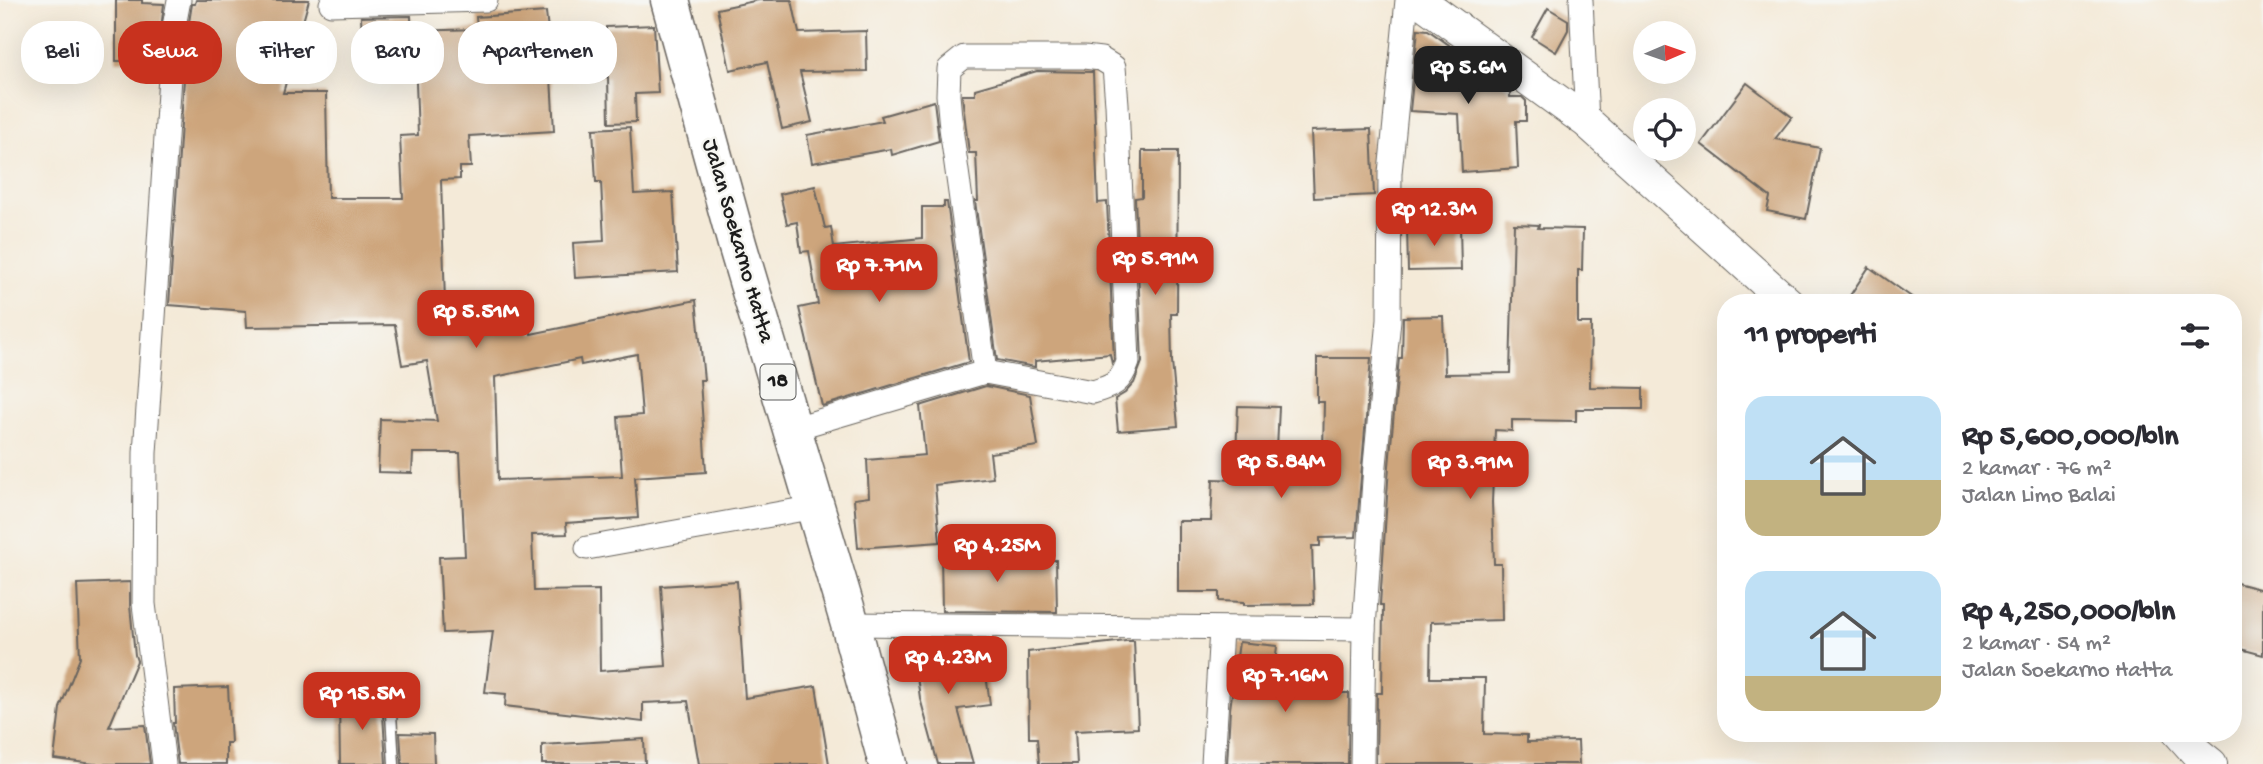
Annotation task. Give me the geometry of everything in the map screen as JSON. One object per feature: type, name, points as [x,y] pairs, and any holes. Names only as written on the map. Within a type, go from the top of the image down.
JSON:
[{"type":"highway","name":"Jalan Soekarno Hatta","points":[[670,0],[737,244],[850,624],[888,764]]},
{"type":"street","points":[[164,764],[144,604],[145,453],[173,32],[179,0]]},
{"type":"street","points":[[331,4],[485,0]]},
{"type":"street","points":[[1362,764],[1364,629],[1375,465],[1389,320],[1390,173],[1406,0]]},
{"type":"street","points":[[1419,0],[1587,122],[1778,294]]},
{"type":"street","points":[[1581,0],[1587,122]]},
{"type":"street","points":[[792,429],[985,372],[1093,392],[1109,387],[1123,378],[1128,362],[1117,104],[1114,67],[1101,59],[964,57],[949,69],[951,128],[985,372]]},
{"type":"street","points":[[587,548],[815,507]]},
{"type":"street","points":[[850,624],[1364,629]]},
{"type":"street","points":[[1213,764],[1221,629]]},
{"type":"street","points":[[2187,742],[2211,764]]},
{"type":"lane","points":[[390,696],[394,764]]},
{"type":"building","points":[[116,0],[142,0],[142,3],[164,4],[162,21],[118,21],[116,61]]},
{"type":"building","points":[[196,0],[309,0],[303,21],[236,21],[236,84],[286,84],[283,93],[326,93],[328,198],[403,198],[400,136],[418,135],[416,84],[444,84],[444,30],[458,30],[458,84],[551,84],[554,131],[469,136],[471,167],[460,167],[460,179],[441,180],[445,302],[468,299],[472,323],[526,313],[531,334],[696,300],[704,380],[700,380],[706,472],[635,477],[638,518],[566,523],[567,534],[532,535],[534,591],[599,590],[600,671],[666,666],[661,586],[737,581],[745,698],[816,686],[829,764],[699,764],[688,701],[643,703],[643,722],[505,706],[506,694],[485,692],[493,631],[443,633],[439,557],[465,556],[460,453],[413,453],[412,473],[378,472],[380,419],[437,421],[427,361],[402,365],[395,325],[247,327],[246,311],[169,305],[184,84],[222,84],[222,21],[189,21],[192,4],[195,4]],"holes":[[[637,354],[642,415],[618,417],[622,476],[498,480],[495,377],[580,359],[581,365]]]},
{"type":"building","points":[[759,0],[792,0],[799,33],[866,31],[867,71],[800,72],[812,122],[782,129],[767,62],[730,70],[717,9]]},
{"type":"building","points":[[1548,8],[1568,20],[1568,30],[1556,52],[1532,37]]},
{"type":"building","points":[[546,12],[547,21],[476,21],[476,17]]},
{"type":"building","points":[[411,16],[411,21],[361,21],[361,17]]},
{"type":"building","points":[[654,25],[658,93],[635,94],[636,122],[609,123],[608,84],[617,84],[617,27]]},
{"type":"building","points":[[1418,29],[1428,30],[1449,45],[1447,72],[1488,73],[1510,89],[1510,97],[1522,97],[1526,101],[1526,121],[1516,121],[1518,168],[1462,172],[1459,114],[1410,111]]},
{"type":"building","points":[[1037,71],[1093,72],[1098,203],[1107,202],[1114,360],[1112,364],[1110,354],[1035,361],[1035,367],[997,360],[975,201],[978,201],[976,153],[969,153],[962,95],[975,95],[975,89]]},
{"type":"building","points":[[1747,83],[1792,117],[1775,139],[1820,148],[1806,219],[1767,211],[1770,197],[1701,144]]},
{"type":"building","points":[[934,101],[939,141],[892,155],[891,149],[812,163],[807,135],[883,121],[881,116]]},
{"type":"building","points":[[630,127],[634,194],[673,192],[678,272],[575,278],[573,243],[604,241],[601,182],[596,182],[593,129]]},
{"type":"building","points":[[1371,129],[1374,195],[1314,198],[1311,131]]},
{"type":"building","points":[[1142,151],[1178,151],[1177,314],[1171,314],[1178,426],[1118,431],[1115,399],[1134,383],[1142,362],[1135,198],[1142,197]]},
{"type":"building","points":[[815,186],[825,228],[831,227],[834,247],[922,238],[922,207],[944,207],[944,202],[947,202],[969,362],[822,406],[799,308],[818,304],[809,251],[801,252],[797,222],[787,224],[780,194]]},
{"type":"building","points":[[1460,224],[1461,270],[1408,271],[1407,225]]},
{"type":"building","points":[[1514,224],[1539,225],[1538,228],[1583,229],[1582,270],[1578,270],[1578,323],[1591,323],[1590,387],[1643,388],[1643,409],[1576,409],[1576,421],[1512,420],[1512,431],[1495,430],[1492,502],[1494,564],[1501,564],[1502,620],[1431,622],[1430,678],[1485,678],[1484,734],[1527,735],[1527,742],[1578,741],[1579,764],[1376,764],[1377,693],[1382,693],[1383,605],[1380,605],[1389,466],[1399,358],[1402,358],[1403,317],[1443,316],[1445,374],[1510,373]]},
{"type":"building","points":[[1869,267],[1907,294],[1851,294]]},
{"type":"building","points":[[1317,358],[1371,358],[1356,537],[1320,538],[1320,546],[1312,546],[1314,604],[1244,605],[1244,602],[1219,601],[1219,592],[1178,592],[1178,521],[1211,521],[1213,479],[1235,480],[1238,406],[1279,407],[1277,449],[1323,452],[1324,402],[1317,402]]},
{"type":"building","points":[[986,386],[1030,395],[1038,446],[990,453],[993,478],[935,485],[940,542],[858,548],[854,499],[869,497],[867,460],[925,455],[920,406]]},
{"type":"building","points":[[1000,552],[1000,561],[1056,560],[1057,612],[942,611],[941,553]]},
{"type":"building","points":[[130,582],[130,606],[137,661],[109,727],[145,725],[150,764],[94,764],[54,759],[60,708],[80,658],[77,584]]},
{"type":"building","points":[[2242,584],[2263,590],[2263,655],[2242,649]]},
{"type":"building","points":[[912,639],[948,639],[951,662],[984,658],[990,705],[958,709],[973,764],[938,764],[920,698]]},
{"type":"building","points":[[1134,641],[1138,728],[1075,731],[1077,764],[1039,764],[1037,738],[1029,738],[1028,652]]},
{"type":"building","points":[[1239,642],[1277,646],[1274,673],[1335,673],[1335,693],[1349,693],[1348,764],[1227,764],[1230,709]]},
{"type":"building","points":[[228,687],[231,743],[226,743],[226,764],[178,764],[173,723],[174,689]]},
{"type":"building","points":[[382,698],[386,764],[340,764],[339,699]]},
{"type":"building","points":[[400,733],[433,734],[434,764],[402,764]]},
{"type":"building","points":[[644,739],[645,764],[542,764],[542,745]]}]
